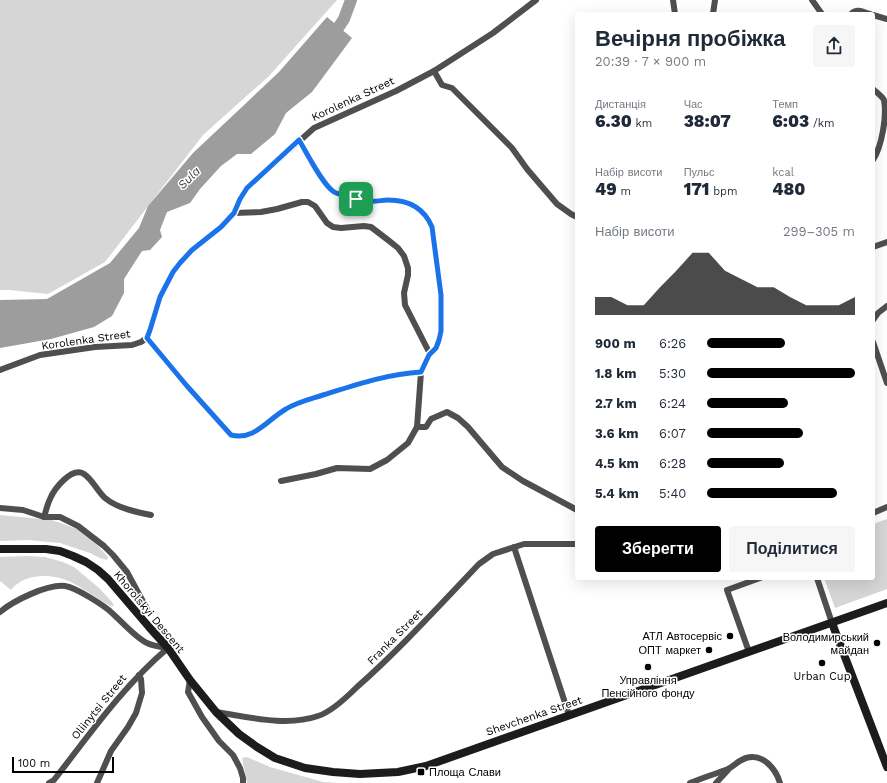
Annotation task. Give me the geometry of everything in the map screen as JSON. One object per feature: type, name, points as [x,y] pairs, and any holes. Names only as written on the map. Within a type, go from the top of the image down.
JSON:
[{"type":"main road","name":"Khorolskyi Descent","points":[[0,549],[46,549],[60,551],[86,562],[98,570],[108,579],[168,648],[190,680],[216,712]]},
{"type":"main road","name":"Shevchenka Street","points":[[216,712],[239,734],[257,747],[275,758],[305,768],[360,774],[398,772],[426,766],[887,603]]},
{"type":"main road","points":[[832,623],[887,767]]},
{"type":"street","name":"Korolenka Street","points":[[0,370],[40,355],[95,347],[132,345],[147,338],[160,297],[173,272],[192,250],[221,227],[234,213],[247,188],[299,140],[314,128],[396,91],[434,71],[493,33],[536,0]]},
{"type":"street","points":[[673,0],[675,12]]},
{"type":"street","points":[[712,12],[715,0]]},
{"type":"street","points":[[812,0],[821,12]]},
{"type":"street","points":[[853,12],[857,10],[864,12]]},
{"type":"street","points":[[875,15],[887,19]]},
{"type":"street","points":[[434,71],[442,85],[452,88],[512,148],[527,169],[557,204],[575,216]]},
{"type":"street","points":[[875,90],[884,99],[887,110],[885,133],[875,157]]},
{"type":"street","points":[[281,481],[337,468],[370,469],[387,460],[408,443],[417,428],[421,372],[430,354],[436,348],[441,331],[441,295],[432,227],[429,219],[423,212],[407,203],[388,200],[369,201],[356,199],[334,192],[324,183],[299,140]]},
{"type":"street","points":[[234,213],[261,212],[302,202],[308,202],[315,206],[327,223],[333,226],[341,228],[364,226],[371,227],[398,248],[404,256],[408,268],[404,293],[405,305],[430,354]]},
{"type":"street","points":[[875,246],[887,242]]},
{"type":"street","points":[[875,317],[887,306]]},
{"type":"street","points":[[147,338],[231,435],[237,436],[250,435],[286,409],[298,403],[370,380],[406,373],[421,372]]},
{"type":"street","points":[[875,348],[887,383]]},
{"type":"street","points":[[417,428],[426,427],[431,419],[447,412],[458,418],[468,427],[502,467],[523,481],[575,509]]},
{"type":"street","points":[[44,517],[50,498],[67,477],[75,473],[82,473],[87,476],[105,498],[123,508],[151,516]]},
{"type":"street","points":[[875,511],[887,507]]},
{"type":"street","points":[[0,508],[23,510],[44,517],[60,517],[78,526],[113,555],[127,572],[147,608]]},
{"type":"street","name":"Franka Street","points":[[216,712],[274,721],[300,720],[320,716],[339,704],[383,664],[479,564],[493,554],[524,544],[575,544]]},
{"type":"street","points":[[514,547],[569,715]]},
{"type":"street","points":[[750,652],[726,590],[754,580]]},
{"type":"street","points":[[818,580],[832,623]]},
{"type":"street","points":[[0,612],[29,595],[49,588],[66,586],[85,594],[110,610],[147,644],[168,648]]},
{"type":"street","name":"Oliinytsi Street","points":[[49,783],[54,780],[95,727],[139,675],[168,648]]},
{"type":"street","points":[[97,783],[111,751],[136,713],[142,693],[141,679],[139,675]]},
{"type":"street","points":[[190,680],[188,692],[202,717],[219,741],[232,755],[240,768],[243,783]]},
{"type":"street","points":[[690,783],[729,768],[745,758],[754,757],[762,759],[769,764],[780,783]]},
{"type":"street","points":[[716,783],[729,768]]},
{"type":"shaded area","points":[[0,0],[337,0],[269,76],[203,135],[105,262],[48,294],[0,290]]},
{"type":"shaded area","points":[[0,515],[52,520],[77,529],[95,543],[108,557],[107,560],[60,543],[28,540],[0,541]]},
{"type":"shaded area","points":[[887,519],[887,589],[835,608],[825,580],[875,580],[875,523]]},
{"type":"shaded area","points":[[0,557],[45,557],[74,567],[99,588],[114,606],[110,606],[71,582],[55,577],[39,576],[23,580],[11,590],[0,581]]},
{"type":"shaded area","points":[[247,757],[270,767],[323,782],[341,783],[247,783],[242,758]]},
{"type":"water","points":[[327,17],[352,38],[312,92],[286,113],[275,134],[251,154],[237,154],[221,166],[200,189],[190,203],[167,212],[160,230],[162,237],[150,250],[142,251],[124,279],[124,293],[112,316],[94,327],[51,339],[0,348],[0,300],[47,299],[110,263],[139,228],[148,206],[193,153],[279,72]]},
{"type":"waterway","name":"Sula","points":[[330,40],[344,19],[351,0]]},
{"type":"place","name":"АТЛ Автосервіс","points":[[730,636]]},
{"type":"place","name":"Володимирський майдан","points":[[877,643]]},
{"type":"place","name":"ОПТ маркет","points":[[709,650]]},
{"type":"place","name":"Urban Cup","points":[[822,663]]},
{"type":"place","name":"Управління Пенсійного фонду","points":[[648,667]]},
{"type":"place","name":"Площа Слави","points":[[421,772]]},
{"type":"route","points":[[299,140],[324,183],[334,192],[356,199],[369,201],[388,200],[407,203],[423,212],[429,219],[432,227],[441,295],[441,331],[436,348],[429,355],[421,372],[406,373],[370,380],[298,403],[286,409],[250,435],[231,435],[147,338],[160,297],[166,284],[173,272],[192,250],[221,227],[234,213],[247,188],[299,140]]}]
